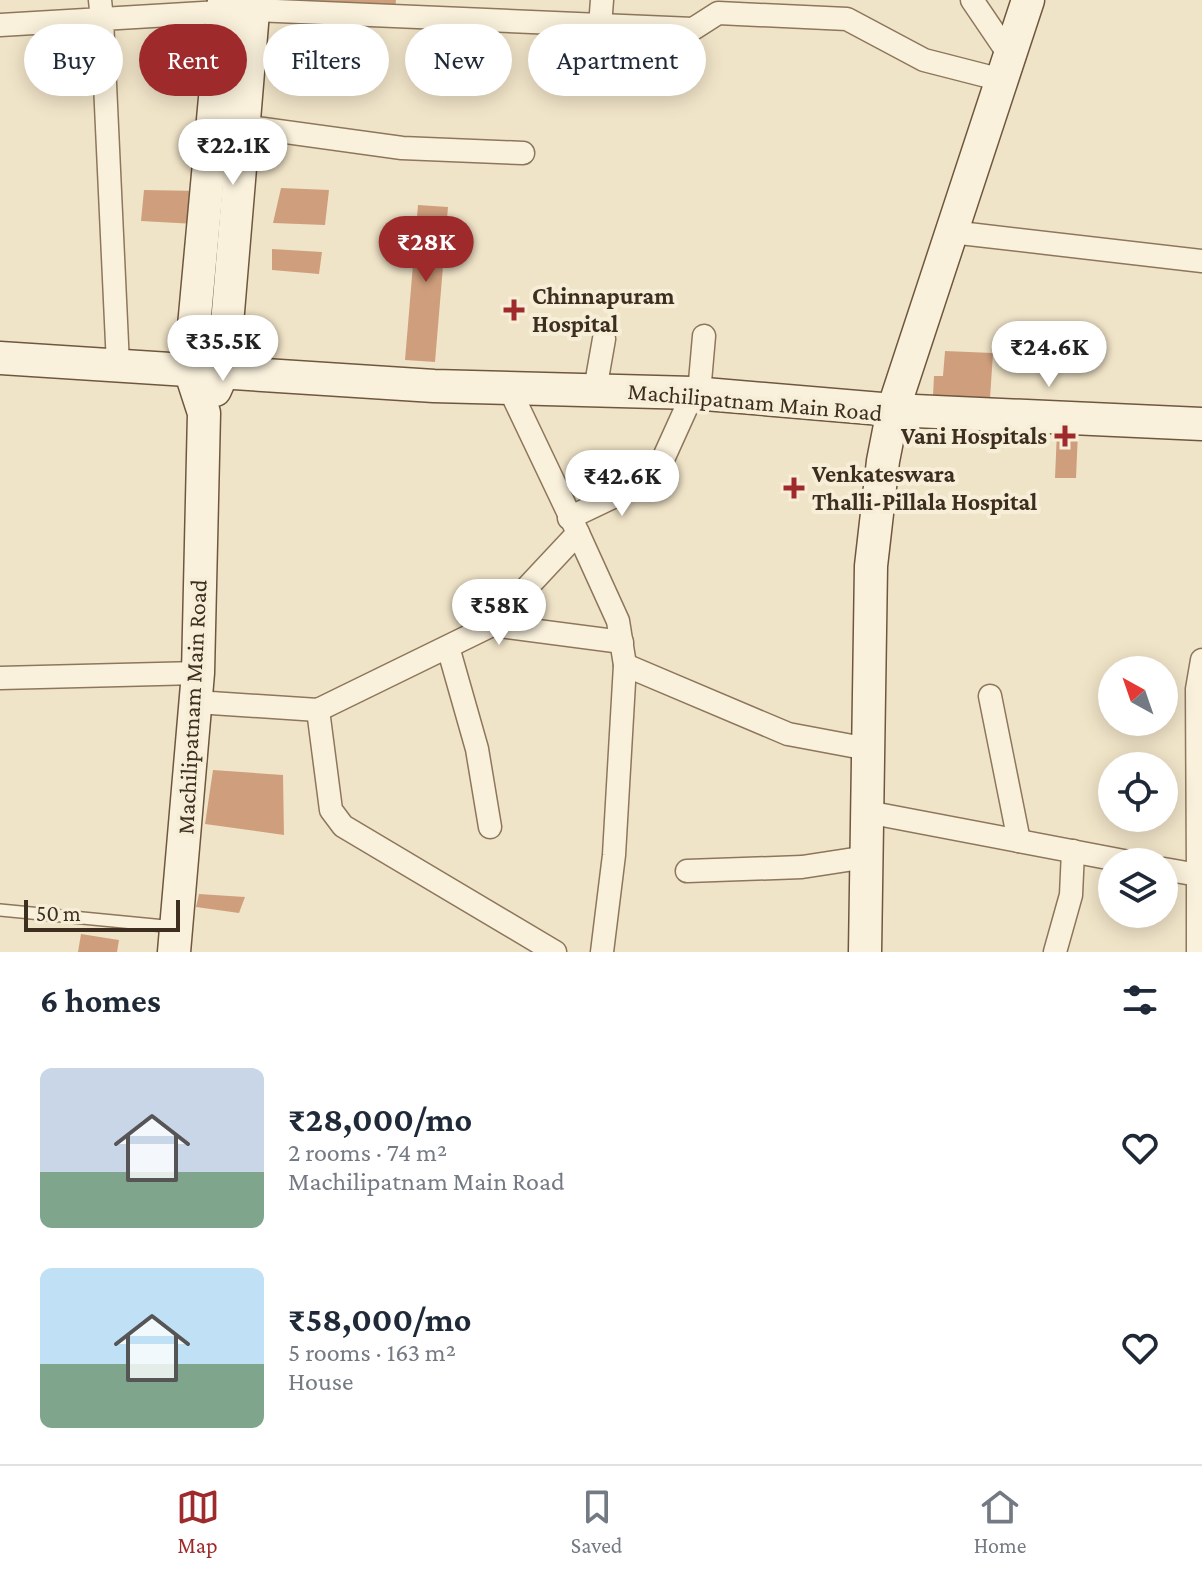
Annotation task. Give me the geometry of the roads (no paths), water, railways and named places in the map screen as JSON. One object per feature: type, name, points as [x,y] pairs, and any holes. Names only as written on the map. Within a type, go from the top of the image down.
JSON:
[{"type":"street","points":[[600,24],[602,0]]},
{"type":"street","points":[[972,0],[1006,68]]},
{"type":"street","points":[[1028,0],[893,410],[1202,424]]},
{"type":"street","points":[[0,25],[101,10],[238,5],[566,24]]},
{"type":"street","name":"Machilipatnam Main Road","points":[[204,413],[223,372],[243,126],[238,5]]},
{"type":"street","name":"Machilipatnam Main Road","points":[[176,940],[197,688],[204,413],[190,370],[238,5]]},
{"type":"street","points":[[101,10],[118,365]]},
{"type":"street","points":[[701,24],[718,13],[847,19],[924,60],[1006,68]]},
{"type":"street","points":[[243,126],[402,148],[523,153]]},
{"type":"street","points":[[951,232],[1202,261]]},
{"type":"street","points":[[0,678],[197,688],[318,710],[448,647],[492,625],[573,525],[655,477],[696,393],[704,336]]},
{"type":"street","points":[[595,390],[604,339]]},
{"type":"street","points":[[0,358],[190,370]]},
{"type":"street","name":"Machilipatnam Main Road","points":[[190,370],[509,388],[696,393],[893,410],[883,461],[871,566],[865,952]]},
{"type":"street","points":[[509,388],[618,621],[622,642],[625,665],[614,855],[602,952]]},
{"type":"street","points":[[492,625],[622,642]]},
{"type":"street","points":[[448,647],[477,749],[490,827]]},
{"type":"street","points":[[1198,952],[1200,784],[1197,689],[1202,660]]},
{"type":"street","points":[[625,665],[788,734],[868,749]]},
{"type":"street","points":[[990,696],[1019,841]]},
{"type":"street","points":[[318,710],[331,810],[343,826],[555,952]]},
{"type":"street","points":[[867,812],[1098,856]]},
{"type":"street","points":[[1055,952],[1071,895],[1073,851]]},
{"type":"street","points":[[687,871],[802,867],[867,857]]},
{"type":"street","points":[[1178,871],[1198,875]]},
{"type":"lane","points":[[0,910],[176,940]]},
{"type":"place","name":"Chinnapuram Hospital","points":[[514,310]]},
{"type":"place","name":"Vani Hospitals","points":[[1065,436]]},
{"type":"place","name":"Venkateswara Thalli-Pillala Hospital","points":[[794,488]]}]
